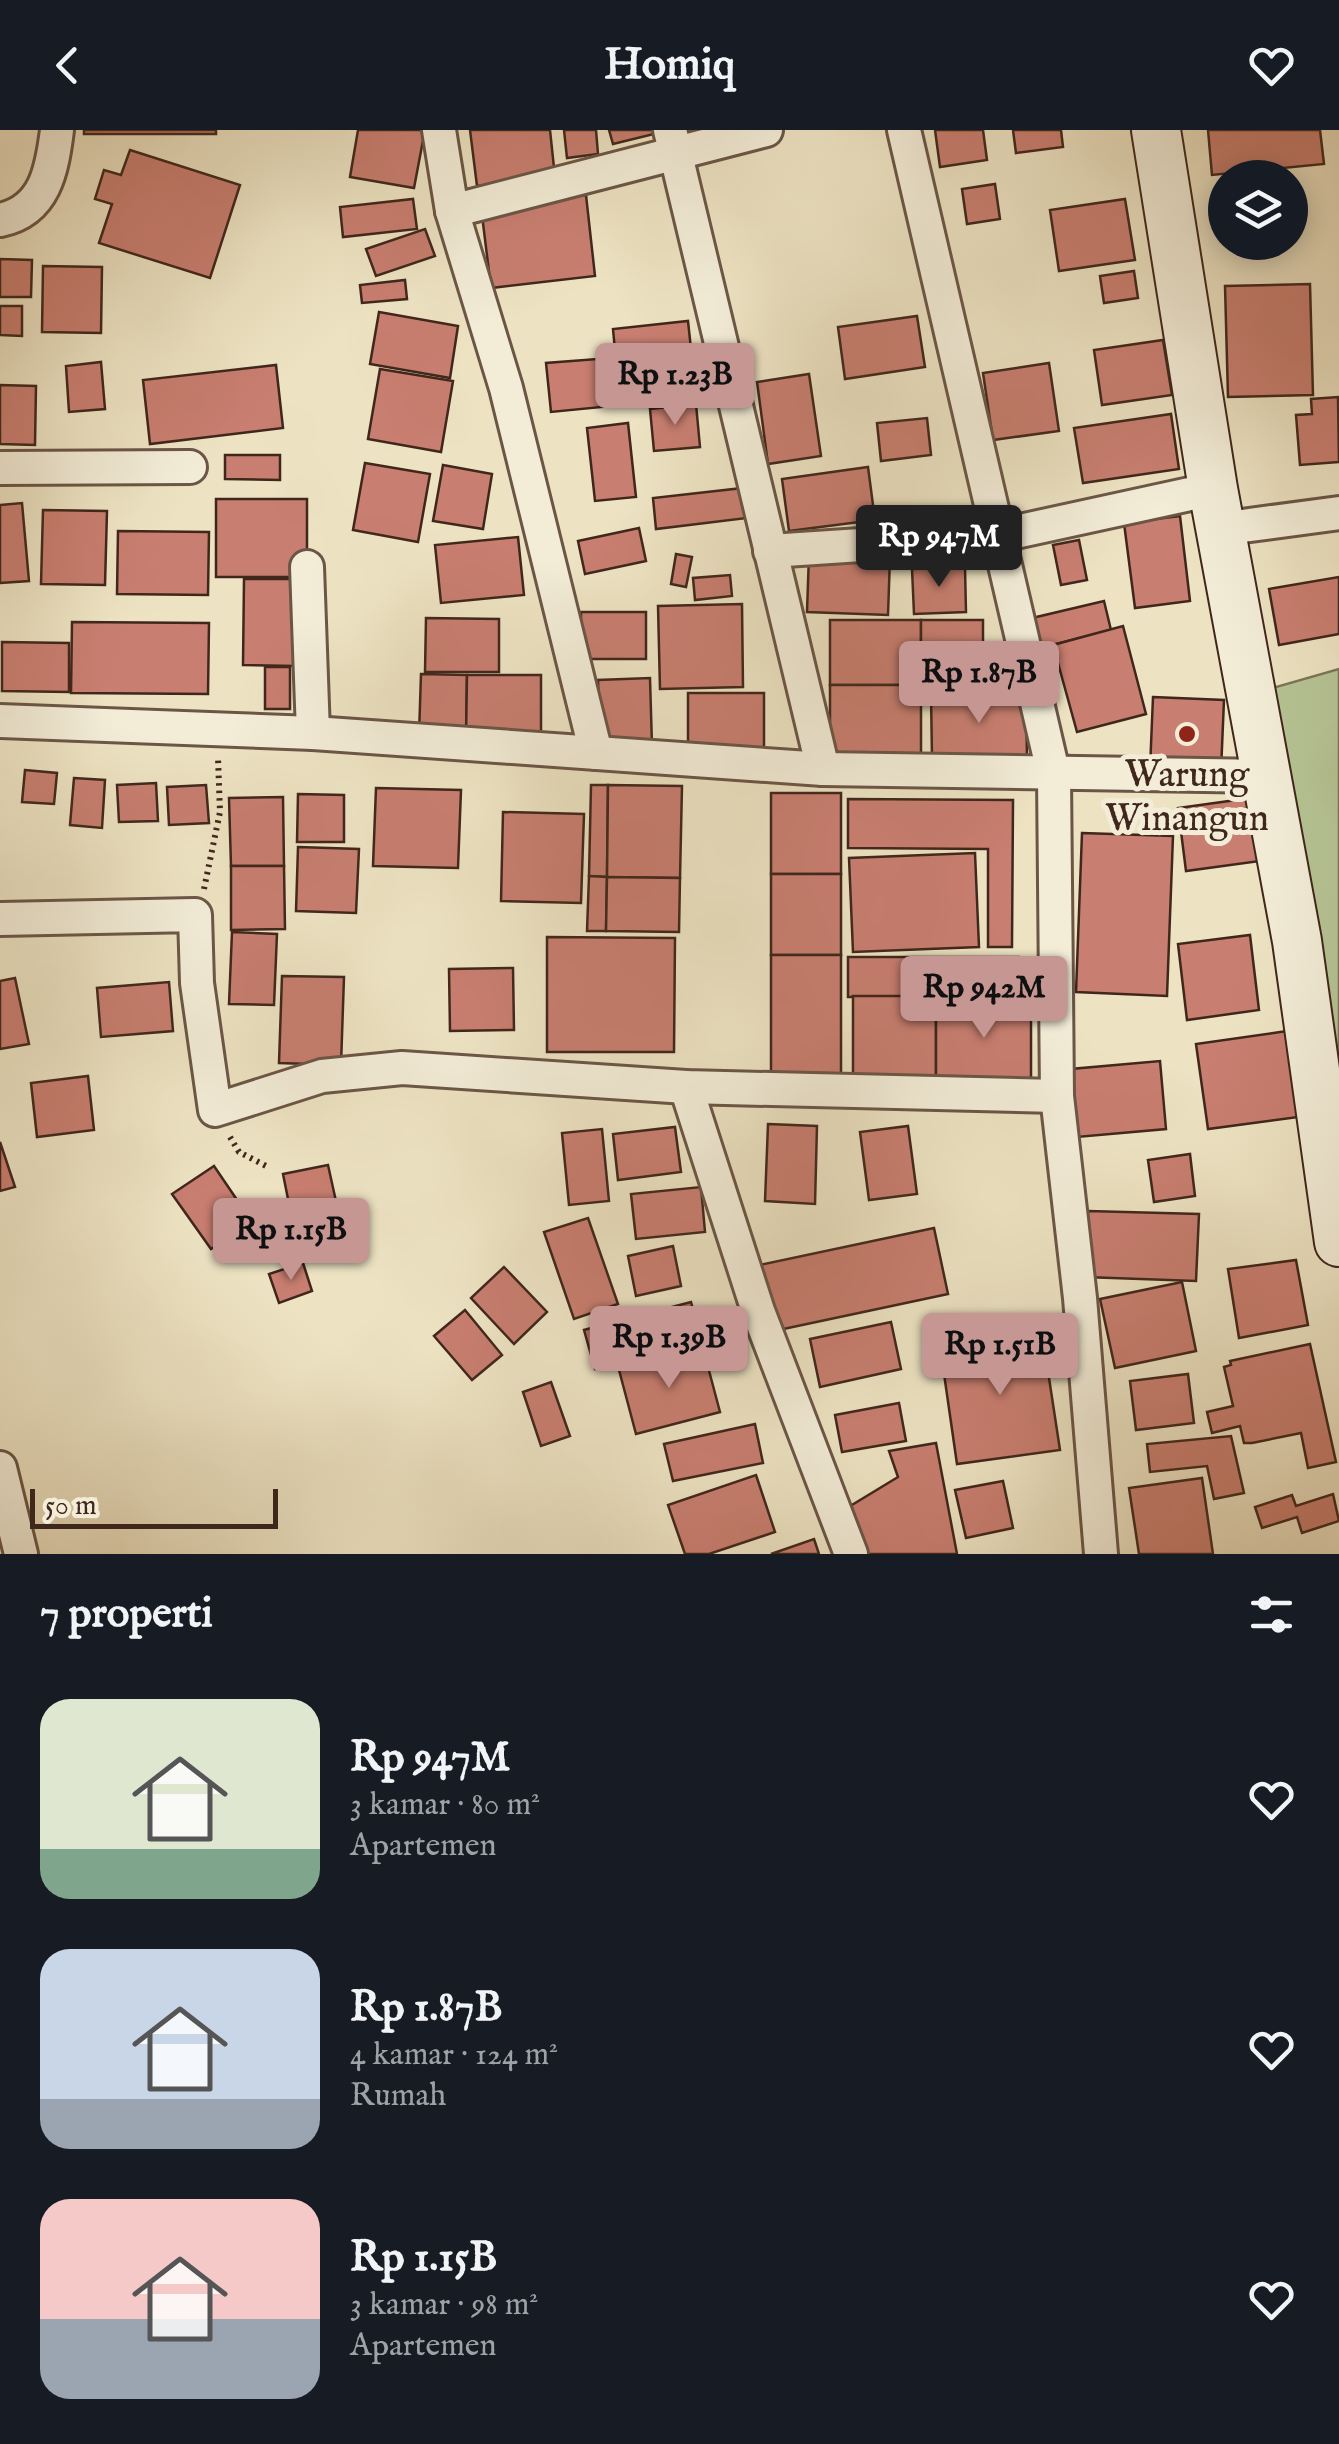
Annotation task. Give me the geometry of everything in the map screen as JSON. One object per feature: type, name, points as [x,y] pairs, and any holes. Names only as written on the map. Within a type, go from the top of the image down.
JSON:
[{"type":"street","points":[[0,220],[20,216],[42,193],[53,166],[56,130]]},
{"type":"street","points":[[439,130],[452,211],[506,388],[596,753]]},
{"type":"street","points":[[452,211],[672,142],[766,130]]},
{"type":"street","points":[[904,130],[1054,776],[1058,1096],[1080,1298],[1101,1554]]},
{"type":"street","points":[[1156,130],[1216,509],[1297,940],[1339,1242]]},
{"type":"street","points":[[672,142],[823,769]]},
{"type":"street","points":[[0,468],[190,467]]},
{"type":"street","points":[[770,550],[997,536],[1216,509],[1339,513]]},
{"type":"street","points":[[308,567],[313,733]]},
{"type":"street","points":[[0,720],[313,733],[823,769],[1054,776],[1266,776]]},
{"type":"street","points":[[0,920],[196,915],[197,982],[215,1110],[308,1080],[358,1069],[517,1072],[686,1087],[1058,1096]]},
{"type":"street","points":[[686,1087],[758,1311],[851,1554]]},
{"type":"street","points":[[0,1468],[21,1554]]},
{"type":"path","points":[[196,915],[220,812],[217,732]]},
{"type":"path","points":[[215,1110],[239,1152],[270,1168]]},
{"type":"green space","points":[[1339,669],[1339,1059],[1269,689]]},
{"type":"building","points":[[84,130],[216,130],[216,134],[84,134]]},
{"type":"building","points":[[358,130],[425,130],[414,188],[350,177]]},
{"type":"building","points":[[470,130],[550,130],[555,177],[477,186]]},
{"type":"building","points":[[564,130],[596,130],[598,154],[567,158]]},
{"type":"building","points":[[609,130],[662,130],[662,132],[613,144]]},
{"type":"building","points":[[935,130],[983,130],[987,160],[940,167]]},
{"type":"building","points":[[1013,130],[1061,130],[1063,147],[1016,153]]},
{"type":"building","points":[[1208,130],[1320,130],[1324,164],[1308,166],[1308,160],[1211,160]]},
{"type":"building","points":[[130,150],[240,185],[210,278],[99,243],[112,204],[95,199],[104,170],[121,175]]},
{"type":"building","points":[[995,184],[1000,219],[967,224],[962,189]]},
{"type":"building","points":[[586,195],[595,276],[491,288],[481,207]]},
{"type":"building","points":[[413,199],[417,229],[343,237],[340,207]]},
{"type":"building","points":[[1125,199],[1135,260],[1059,271],[1050,210]]},
{"type":"building","points":[[425,229],[435,256],[376,276],[366,249]]},
{"type":"building","points":[[0,259],[32,260],[31,297],[0,297]]},
{"type":"building","points":[[43,266],[102,267],[101,333],[42,332]]},
{"type":"building","points":[[1134,271],[1138,298],[1104,303],[1100,276]]},
{"type":"building","points":[[405,280],[407,299],[362,303],[360,285]]},
{"type":"building","points":[[1310,284],[1313,395],[1228,397],[1225,286]]},
{"type":"building","points":[[0,306],[22,306],[22,336],[0,335]]},
{"type":"building","points":[[379,312],[458,326],[450,378],[370,364]]},
{"type":"building","points":[[917,316],[925,367],[845,379],[838,327]]},
{"type":"building","points":[[688,321],[695,386],[619,393],[613,329]]},
{"type":"building","points":[[1163,340],[1172,395],[1102,405],[1094,350]]},
{"type":"building","points":[[597,359],[602,407],[551,412],[546,363]]},
{"type":"building","points":[[101,362],[105,409],[69,412],[66,366]]},
{"type":"building","points":[[1049,363],[1059,431],[993,440],[983,373]]},
{"type":"building","points":[[276,365],[283,428],[150,444],[143,380]]},
{"type":"building","points":[[380,369],[453,381],[441,452],[368,439]]},
{"type":"building","points":[[809,374],[821,456],[768,464],[757,382]]},
{"type":"building","points":[[0,385],[36,386],[35,445],[0,444]]},
{"type":"building","points":[[1338,397],[1339,462],[1300,465],[1296,415],[1312,414],[1311,399]]},
{"type":"building","points":[[696,404],[700,447],[654,451],[650,409]]},
{"type":"building","points":[[1171,414],[1179,469],[1083,483],[1074,428]]},
{"type":"building","points":[[927,418],[931,455],[881,461],[877,423]]},
{"type":"building","points":[[628,423],[636,497],[595,501],[587,428]]},
{"type":"building","points":[[225,455],[280,455],[280,480],[225,479]]},
{"type":"building","points":[[365,463],[430,474],[418,542],[353,530]]},
{"type":"building","points":[[443,465],[492,474],[483,529],[433,521]]},
{"type":"building","points":[[868,467],[875,520],[789,531],[782,479]]},
{"type":"building","points":[[743,488],[747,518],[656,529],[653,498]]},
{"type":"building","points":[[216,499],[307,499],[307,577],[216,577]]},
{"type":"building","points":[[22,503],[29,581],[0,583],[0,505]]},
{"type":"building","points":[[43,510],[107,511],[105,585],[41,584]]},
{"type":"building","points":[[1180,516],[1190,601],[1135,608],[1124,523]]},
{"type":"building","points":[[639,528],[646,561],[585,574],[578,541]]},
{"type":"building","points":[[118,531],[209,532],[208,595],[117,594]]},
{"type":"building","points":[[518,537],[524,595],[441,603],[435,545]]},
{"type":"building","points":[[1079,540],[1087,580],[1061,585],[1053,545]]},
{"type":"building","points":[[676,554],[692,557],[686,587],[671,584]]},
{"type":"building","points":[[809,554],[890,557],[888,615],[807,612]]},
{"type":"building","points":[[965,567],[966,612],[914,614],[912,569]]},
{"type":"building","points":[[730,575],[732,596],[695,600],[693,578]]},
{"type":"building","points":[[1339,577],[1339,634],[1279,645],[1269,589]]},
{"type":"building","points":[[244,579],[297,579],[296,666],[243,665]]},
{"type":"building","points":[[1104,601],[1111,630],[1053,645],[1060,669],[1042,674],[1028,619]]},
{"type":"building","points":[[742,604],[743,687],[660,689],[658,606]]},
{"type":"building","points":[[581,612],[646,612],[646,659],[581,659]]},
{"type":"building","points":[[426,618],[499,619],[499,672],[425,672]]},
{"type":"building","points":[[830,620],[921,620],[921,685],[830,685]]},
{"type":"building","points":[[921,620],[983,620],[983,685],[921,685]]},
{"type":"building","points":[[72,622],[209,623],[208,694],[71,693]]},
{"type":"building","points":[[1123,626],[1146,714],[1077,732],[1053,645]]},
{"type":"building","points":[[2,642],[69,643],[69,692],[2,691]]},
{"type":"building","points":[[265,667],[290,667],[290,709],[265,709]]},
{"type":"building","points":[[421,674],[467,675],[466,737],[419,735]]},
{"type":"building","points":[[467,675],[541,675],[541,737],[466,737]]},
{"type":"building","points":[[650,678],[652,746],[600,747],[598,680]]},
{"type":"building","points":[[830,685],[921,685],[921,756],[830,756]]},
{"type":"building","points":[[688,693],[764,693],[764,751],[688,751]]},
{"type":"building","points":[[1026,693],[1027,757],[932,758],[931,695]]},
{"type":"building","name":"Warung Winangun","points":[[1153,697],[1224,700],[1221,771],[1150,769]]},
{"type":"building","points":[[25,770],[57,773],[54,804],[22,802]]},
{"type":"building","points":[[74,778],[105,780],[102,828],[70,825]]},
{"type":"building","points":[[156,783],[158,821],[119,822],[117,785]]},
{"type":"building","points":[[206,785],[209,823],[169,825],[167,787]]},
{"type":"building","points":[[591,785],[608,785],[607,877],[589,876]]},
{"type":"building","points":[[608,785],[682,786],[680,878],[607,877]]},
{"type":"building","points":[[376,788],[461,790],[458,868],[373,866]]},
{"type":"building","points":[[771,793],[841,793],[841,874],[771,874]]},
{"type":"building","points":[[298,794],[344,795],[344,842],[297,842]]},
{"type":"building","points":[[283,797],[284,866],[231,866],[229,798]]},
{"type":"building","points":[[1251,798],[1260,861],[1186,871],[1178,808]]},
{"type":"building","points":[[848,799],[1013,800],[1012,947],[988,947],[988,849],[848,848]]},
{"type":"building","points":[[503,812],[584,814],[581,903],[501,901]]},
{"type":"building","points":[[1082,833],[1173,836],[1167,996],[1076,992]]},
{"type":"building","points":[[298,847],[359,849],[356,913],[296,911]]},
{"type":"building","points":[[975,853],[979,947],[853,952],[849,858]]},
{"type":"building","points":[[231,866],[284,866],[285,929],[231,930]]},
{"type":"building","points":[[771,874],[841,874],[841,955],[771,955]]},
{"type":"building","points":[[589,876],[607,877],[606,931],[587,931]]},
{"type":"building","points":[[607,877],[680,878],[679,932],[606,931]]},
{"type":"building","points":[[232,932],[277,934],[274,1005],[229,1004]]},
{"type":"building","points":[[1250,935],[1259,1010],[1187,1020],[1178,944]]},
{"type":"building","points":[[547,937],[675,938],[674,1052],[547,1052]]},
{"type":"building","points":[[771,955],[841,955],[841,1087],[771,1087]]},
{"type":"building","points":[[848,957],[1019,957],[1019,997],[848,997]]},
{"type":"building","points":[[513,968],[514,1030],[450,1031],[449,969]]},
{"type":"building","points":[[282,976],[344,977],[341,1065],[279,1063]]},
{"type":"building","points":[[15,978],[29,1044],[0,1049],[0,981]]},
{"type":"building","points":[[169,982],[173,1031],[101,1037],[97,988]]},
{"type":"building","points":[[853,996],[936,996],[936,1086],[853,1086]]},
{"type":"building","points":[[936,996],[1031,996],[1031,1086],[936,1086]]},
{"type":"building","points":[[1294,1030],[1306,1116],[1208,1129],[1196,1044]]},
{"type":"building","points":[[1160,1061],[1166,1129],[1077,1137],[1071,1069]]},
{"type":"building","points":[[88,1076],[94,1130],[37,1137],[31,1083]]},
{"type":"building","points":[[768,1124],[817,1126],[815,1204],[765,1201]]},
{"type":"building","points":[[908,1126],[917,1194],[869,1200],[860,1132]]},
{"type":"building","points":[[675,1127],[681,1172],[618,1180],[613,1134]]},
{"type":"building","points":[[602,1129],[609,1201],[569,1205],[562,1133]]},
{"type":"building","points":[[0,1142],[15,1187],[0,1191]]},
{"type":"building","points":[[1190,1154],[1195,1196],[1154,1202],[1148,1160]]},
{"type":"building","points":[[328,1165],[341,1224],[295,1234],[283,1174]]},
{"type":"building","points":[[214,1166],[252,1222],[211,1249],[172,1194]]},
{"type":"building","points":[[701,1187],[705,1232],[636,1239],[631,1194]]},
{"type":"building","points":[[1088,1211],[1199,1214],[1196,1281],[1085,1277]]},
{"type":"building","points":[[588,1218],[618,1304],[574,1319],[544,1232]]},
{"type":"building","points":[[934,1228],[948,1294],[774,1331],[760,1265]]},
{"type":"building","points":[[673,1246],[681,1286],[636,1296],[628,1256]]},
{"type":"building","points":[[1296,1260],[1308,1325],[1239,1338],[1228,1269]]},
{"type":"building","points":[[303,1263],[312,1291],[279,1303],[269,1274]]},
{"type":"building","points":[[504,1267],[547,1312],[514,1344],[471,1298]]},
{"type":"building","points":[[1182,1282],[1196,1351],[1115,1368],[1100,1299]]},
{"type":"building","points":[[691,1302],[702,1341],[595,1369],[584,1330]]},
{"type":"building","points":[[465,1310],[502,1355],[472,1380],[434,1336]]},
{"type":"building","points":[[891,1322],[901,1369],[820,1387],[810,1339]]},
{"type":"building","points":[[1042,1332],[1060,1450],[957,1464],[940,1346]]},
{"type":"building","points":[[1310,1344],[1336,1462],[1308,1468],[1301,1433],[1244,1443],[1240,1426],[1212,1433],[1207,1412],[1233,1406],[1224,1367],[1231,1365],[1230,1361]]},
{"type":"building","points":[[703,1348],[720,1412],[636,1434],[619,1370]]},
{"type":"building","points":[[1188,1374],[1194,1423],[1136,1430],[1130,1381]]},
{"type":"building","points":[[551,1382],[570,1436],[541,1446],[523,1392]]},
{"type":"building","points":[[899,1403],[906,1441],[842,1452],[835,1415]]},
{"type":"building","points":[[755,1424],[763,1463],[673,1481],[664,1444]]},
{"type":"building","points":[[1231,1436],[1244,1493],[1214,1499],[1207,1466],[1150,1472],[1147,1444]]},
{"type":"building","points":[[936,1443],[957,1554],[857,1554],[842,1511],[898,1477],[889,1451]]},
{"type":"building","points":[[756,1475],[775,1532],[709,1554],[685,1554],[668,1505]]},
{"type":"building","points":[[1202,1478],[1213,1554],[1139,1554],[1129,1488]]},
{"type":"building","points":[[1003,1481],[1013,1528],[966,1538],[955,1490]]},
{"type":"building","points":[[1333,1494],[1339,1521],[1302,1533],[1297,1517],[1262,1528],[1255,1507],[1292,1495],[1296,1506]]},
{"type":"building","points":[[814,1539],[819,1554],[771,1554]]},
{"type":"place","name":"Warung Winangun","points":[[1187,734]]}]
